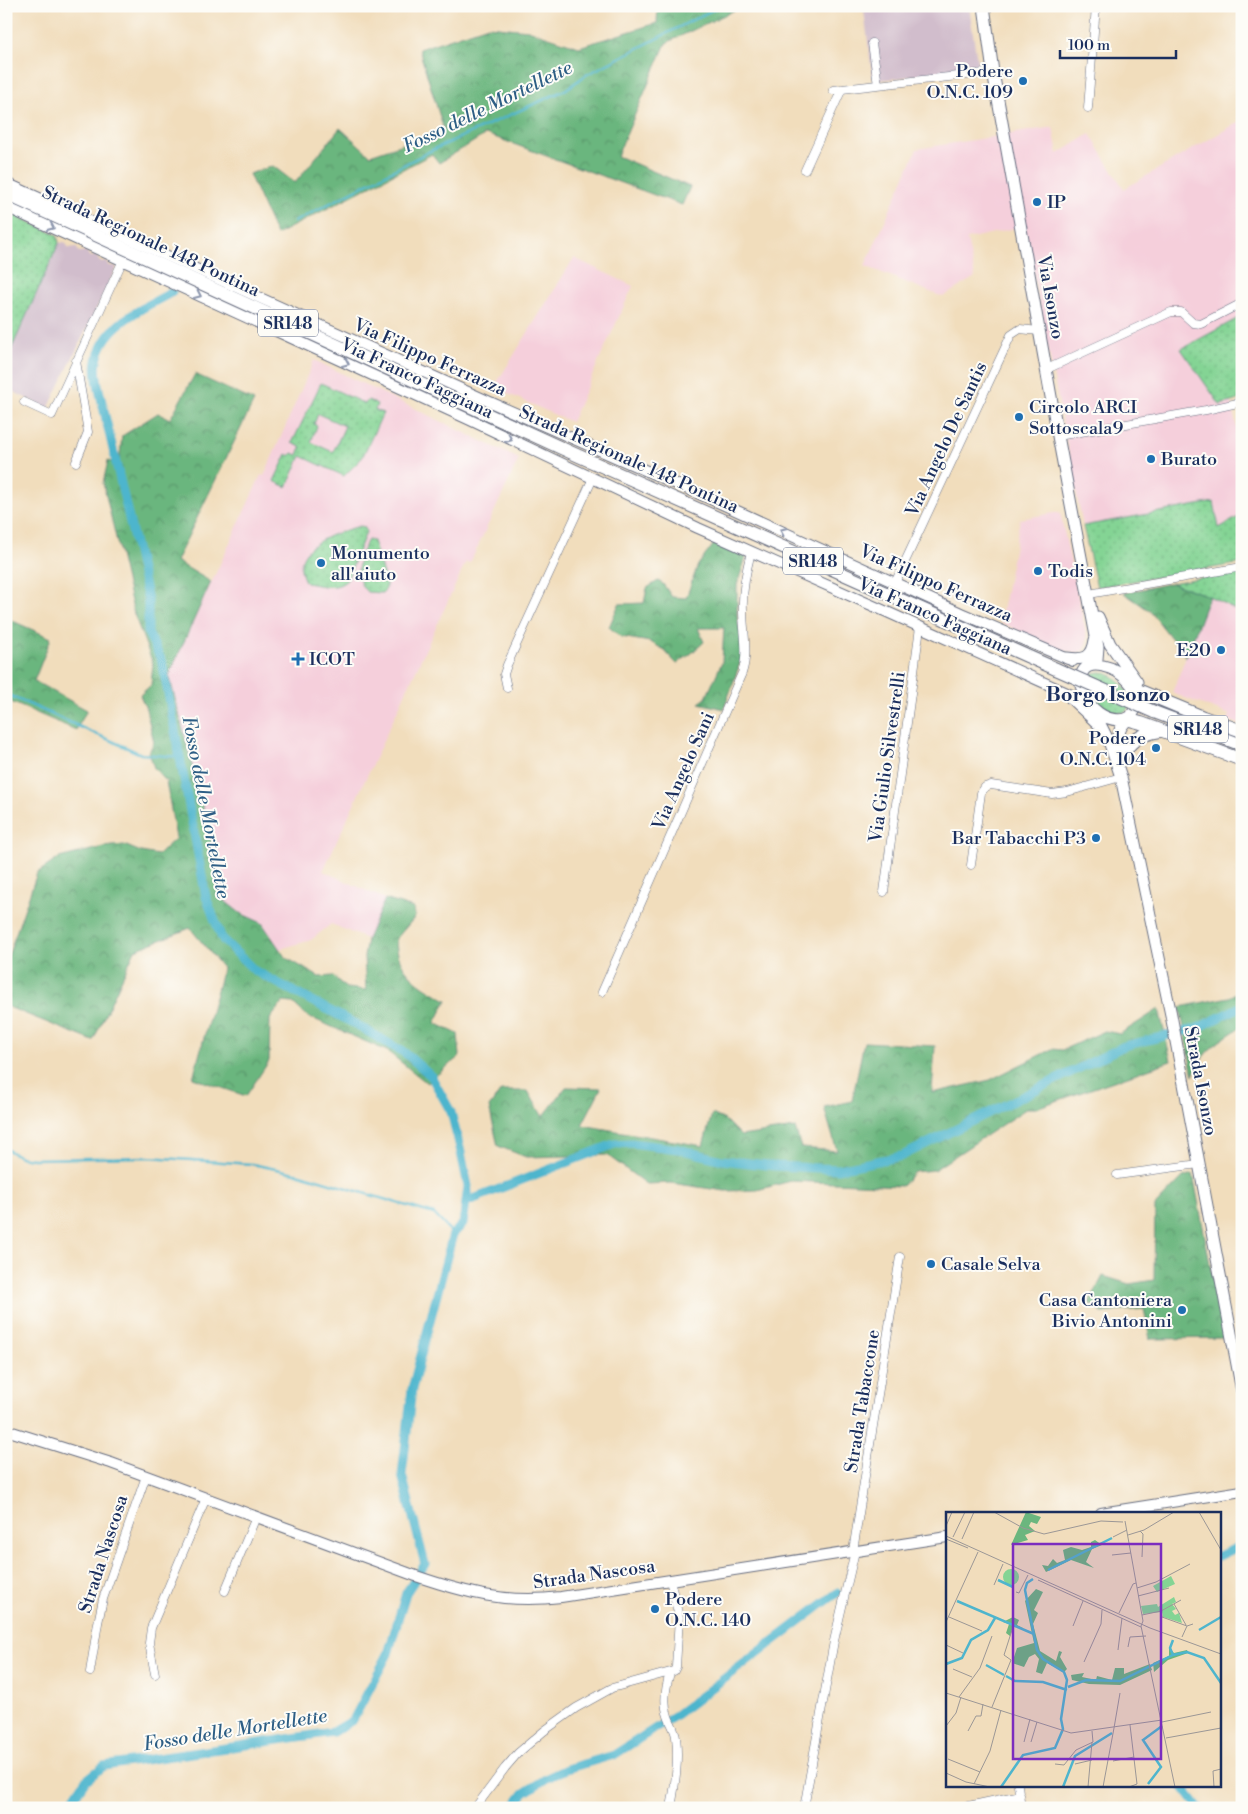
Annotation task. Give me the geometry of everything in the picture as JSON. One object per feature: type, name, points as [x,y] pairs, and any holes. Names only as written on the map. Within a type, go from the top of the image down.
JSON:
[{"type":"main road","name":"Via Isonzo","points":[[984,6],[1058,436],[1089,594],[1100,635]]},
{"type":"main road","name":"Strada Regionale 148 Pontina","points":[[6,194],[579,456],[1056,670],[1154,712],[1242,745]]},
{"type":"main road","points":[[1067,658],[1081,659],[1089,655],[1100,635]]},
{"type":"main road","points":[[1100,635],[1098,655],[1091,666],[1083,671],[1081,678],[1083,693],[1112,750],[1121,778]]},
{"type":"main road","points":[[1100,635],[1114,670]]},
{"type":"main road","points":[[1100,635],[1148,694]]},
{"type":"main road","points":[[1091,666],[1103,666],[1114,670],[1133,688],[1242,731]]},
{"type":"main road","points":[[1121,778],[1119,735],[1121,727],[1126,719],[1135,711],[1138,702],[1133,688]]},
{"type":"main road","points":[[1089,705],[1108,718],[1126,719],[1141,723],[1242,760]]},
{"type":"main road","points":[[1121,759],[1128,746],[1134,740],[1146,734],[1160,731]]},
{"type":"main road","name":"Strada Isonzo","points":[[1121,778],[1171,1015],[1242,1391]]},
{"type":"street","points":[[1088,108],[1096,6]]},
{"type":"street","points":[[872,43],[878,85]]},
{"type":"street","points":[[833,90],[994,72]]},
{"type":"street","points":[[805,170],[842,89]]},
{"type":"street","name":"Via Filippo Ferrazza","points":[[6,183],[260,299],[722,504],[961,614],[1091,666]]},
{"type":"street","name":"Via Franco Faggiana","points":[[6,207],[468,419],[751,552],[1089,705]]},
{"type":"street","points":[[24,402],[52,415],[123,260]]},
{"type":"street","points":[[1046,369],[1171,312],[1181,312],[1193,322],[1201,324],[1242,303]]},
{"type":"street","name":"Via Angelo De Santis","points":[[895,583],[1011,335],[1020,329],[1039,330]]},
{"type":"street","points":[[76,361],[88,432],[76,462]]},
{"type":"street","points":[[1058,436],[1242,402]]},
{"type":"street","points":[[507,688],[504,674],[507,665],[593,478]]},
{"type":"street","name":"Via Angelo Sani","points":[[602,992],[742,673],[746,654],[743,588],[751,552]]},
{"type":"street","points":[[1089,594],[1242,567]]},
{"type":"street","name":"Via Giulio Silvestrelli","points":[[884,892],[920,627]]},
{"type":"street","points":[[1058,690],[1078,704],[1102,729]]},
{"type":"street","points":[[971,865],[981,793],[985,787],[991,785],[1056,794],[1121,778]]},
{"type":"street","points":[[1118,1175],[1199,1164]]},
{"type":"street","name":"Strada Tabaccone","points":[[804,1808],[834,1641],[854,1551],[900,1257]]},
{"type":"street","name":"Strada Nascosa","points":[[6,1430],[94,1457],[407,1573],[475,1594],[499,1598],[524,1600],[556,1598],[946,1536]]},
{"type":"street","name":"Strada Nascosa","points":[[90,1672],[103,1599],[146,1476]]},
{"type":"street","points":[[1107,1512],[1242,1491]]},
{"type":"street","points":[[156,1674],[150,1646],[151,1628],[206,1498]]},
{"type":"street","points":[[225,1591],[256,1517]]},
{"type":"street","points":[[475,1808],[504,1768],[518,1753],[569,1713],[590,1699],[612,1688],[674,1671],[676,1667],[679,1621],[670,1580]]},
{"type":"street","points":[[670,1673],[666,1688],[667,1713],[676,1739],[677,1760],[671,1808]]},
{"type":"street","points":[[1018,1786],[1021,1808]]},
{"type":"street","points":[[959,1808],[1020,1795]]},
{"type":"shaded area","points":[[902,6],[969,6],[978,68],[873,81],[864,11]]},
{"type":"shaded area","points":[[1242,120],[1242,316],[1181,349],[1231,403],[1242,451],[1242,515],[1219,528],[1214,502],[1083,526],[1024,226],[967,239],[975,277],[943,297],[865,266],[917,149],[1053,127],[1058,154],[1090,134],[1124,189]]},
{"type":"shaded area","points":[[65,242],[69,248],[76,247],[79,252],[86,251],[90,257],[96,256],[100,262],[106,261],[110,266],[117,266],[48,409],[6,388],[6,361],[59,243]]},
{"type":"shaded area","points":[[574,258],[633,286],[571,422],[504,392],[505,389],[496,384]]},
{"type":"shaded area","name":"ICOT","points":[[314,360],[519,459],[470,563],[466,562],[323,871],[385,899],[367,939],[331,924],[311,940],[280,949],[262,923],[240,913],[225,901],[169,675],[261,475],[264,476]]},
{"type":"shaded area","points":[[1060,512],[1087,638],[1085,649],[1077,653],[1058,649],[1000,622],[1020,519]]},
{"type":"shaded area","points":[[1209,596],[1242,613],[1242,725],[1228,720],[1230,715],[1172,693]]},
{"type":"green space","points":[[658,6],[743,6],[666,43],[617,156],[690,187],[682,205],[486,134],[439,163],[432,154],[276,235],[249,174],[273,166],[295,183],[340,128],[370,155],[444,130],[419,49],[488,26],[528,30],[579,47],[657,23]]},
{"type":"green space","points":[[6,211],[57,235],[59,243],[6,361]]},
{"type":"green space","points":[[1242,316],[1242,399],[1220,405],[1181,349]]},
{"type":"green space","points":[[195,374],[254,401],[176,561],[211,582],[169,675],[225,901],[240,913],[262,923],[285,957],[319,977],[333,976],[346,988],[366,990],[364,957],[367,939],[385,899],[413,908],[415,917],[396,939],[397,951],[405,969],[412,977],[447,1000],[435,1023],[458,1034],[460,1056],[427,1083],[387,1051],[307,1016],[293,1003],[283,1002],[270,1019],[269,1061],[246,1096],[193,1078],[223,968],[190,928],[135,950],[93,1041],[6,1006],[6,962],[37,873],[59,858],[103,847],[124,845],[141,852],[158,855],[176,838],[166,781],[154,768],[149,752],[154,742],[146,709],[140,695],[151,685],[153,664],[134,614],[103,483],[108,461],[119,464],[122,436],[158,413],[170,419]]},
{"type":"green space","points":[[321,383],[365,404],[368,400],[377,404],[375,410],[383,413],[362,458],[344,476],[301,456],[287,487],[274,481],[287,454],[290,456],[292,453],[298,455],[301,447],[292,443]],"holes":[[[318,414],[345,426],[333,452],[311,442],[317,426],[314,424]]]},
{"type":"green space","points":[[1214,502],[1219,528],[1242,515],[1242,563],[1097,587],[1083,526]]},
{"type":"green space","points":[[360,526],[365,527],[366,532],[347,580],[333,586],[306,583],[301,571],[302,560],[307,551],[326,538]]},
{"type":"green space","points":[[368,540],[373,541],[386,584],[386,589],[382,593],[367,592],[362,586],[358,573],[362,552]]},
{"type":"green space","points":[[714,544],[746,557],[737,585],[737,616],[743,647],[740,663],[724,709],[699,703],[706,698],[722,662],[724,628],[698,628],[704,642],[677,664],[663,649],[650,642],[621,637],[609,627],[619,604],[644,603],[647,588],[658,581],[663,584],[672,597],[686,598],[698,565]]},
{"type":"green space","points":[[1242,571],[1242,613],[1209,596],[1171,583]]},
{"type":"green space","points":[[1171,583],[1209,596],[1186,657],[1150,611],[1124,593]]},
{"type":"green space","points":[[6,618],[51,638],[34,681],[87,710],[76,730],[6,700]]},
{"type":"green space","points":[[1101,672],[1112,676],[1124,687],[1130,701],[1127,711],[1121,713],[1105,707],[1092,693],[1089,685],[1090,676],[1093,673]]},
{"type":"green space","points":[[1242,989],[1242,1026],[1207,1053],[1193,1076],[1180,1007],[1229,997]]},
{"type":"green space","points":[[1159,1009],[1171,1061],[1036,1108],[1027,1108],[934,1170],[914,1172],[902,1186],[791,1181],[757,1190],[725,1191],[671,1183],[646,1184],[607,1155],[526,1157],[498,1146],[489,1107],[501,1091],[528,1091],[543,1117],[566,1087],[601,1088],[582,1125],[703,1146],[712,1114],[725,1120],[741,1136],[795,1128],[801,1148],[837,1151],[824,1107],[852,1101],[864,1042],[935,1046],[932,1093],[990,1080],[1052,1049],[1062,1050],[1105,1031],[1120,1034]]},
{"type":"green space","points":[[1193,1174],[1224,1338],[1150,1339],[1144,1309],[1102,1313],[1089,1303],[1103,1276],[1129,1284],[1154,1280],[1155,1206],[1183,1177]]},
{"type":"waterway","name":"Fosso delle Mortellette","points":[[294,222],[430,151],[565,90],[586,75],[720,6]]},
{"type":"waterway","name":"Fosso delle Mortellette","points":[[67,1808],[85,1781],[104,1766],[333,1732],[353,1720],[388,1654],[406,1593],[425,1564],[402,1475],[412,1389],[453,1234],[463,1224],[468,1186],[451,1112],[431,1076],[405,1053],[255,971],[222,939],[206,897],[162,661],[148,633],[148,600],[96,370],[101,348],[107,337],[116,327],[137,312],[172,292]]},
{"type":"waterway","points":[[6,694],[141,754],[180,757]]},
{"type":"waterway","points":[[466,1202],[614,1144],[631,1143],[678,1149],[722,1160],[776,1166],[838,1169],[902,1156],[1124,1046],[1198,1028],[1242,1006]]},
{"type":"waterway","points":[[6,1149],[20,1157],[33,1159],[147,1157],[252,1164],[300,1174],[434,1214],[453,1234]]},
{"type":"waterway","points":[[1220,1556],[1242,1545]]},
{"type":"waterway","points":[[513,1808],[524,1793],[547,1778],[566,1769],[614,1755],[676,1715],[837,1593]]},
{"type":"waterway","points":[[1182,1786],[1199,1808]]},
{"type":"place","name":"Podere O.N.C. 109","points":[[1023,81]]},
{"type":"place","name":"IP","points":[[1037,202]]},
{"type":"place","name":"Circolo ARCI Sottoscala9","points":[[1019,417]]},
{"type":"place","name":"Burato","points":[[1151,459]]},
{"type":"place","name":"Monumento all'aiuto","points":[[321,563]]},
{"type":"place","name":"Todis","points":[[1038,571]]},
{"type":"place","name":"E20","points":[[1221,650]]},
{"type":"place","name":"ICOT","points":[[298,659]]},
{"type":"place","name":"Podere O.N.C. 104","points":[[1156,748]]},
{"type":"place","name":"Bar Tabacchi P3","points":[[1096,838]]},
{"type":"place","name":"Casale Selva","points":[[931,1264]]},
{"type":"place","name":"Casa Cantoniera Bivio Antonini","points":[[1182,1310]]},
{"type":"place","name":"Podere O.N.C. 140","points":[[655,1609]]},
{"type":"district","name":"Borgo Isonzo","points":[[1108,694]]}]
